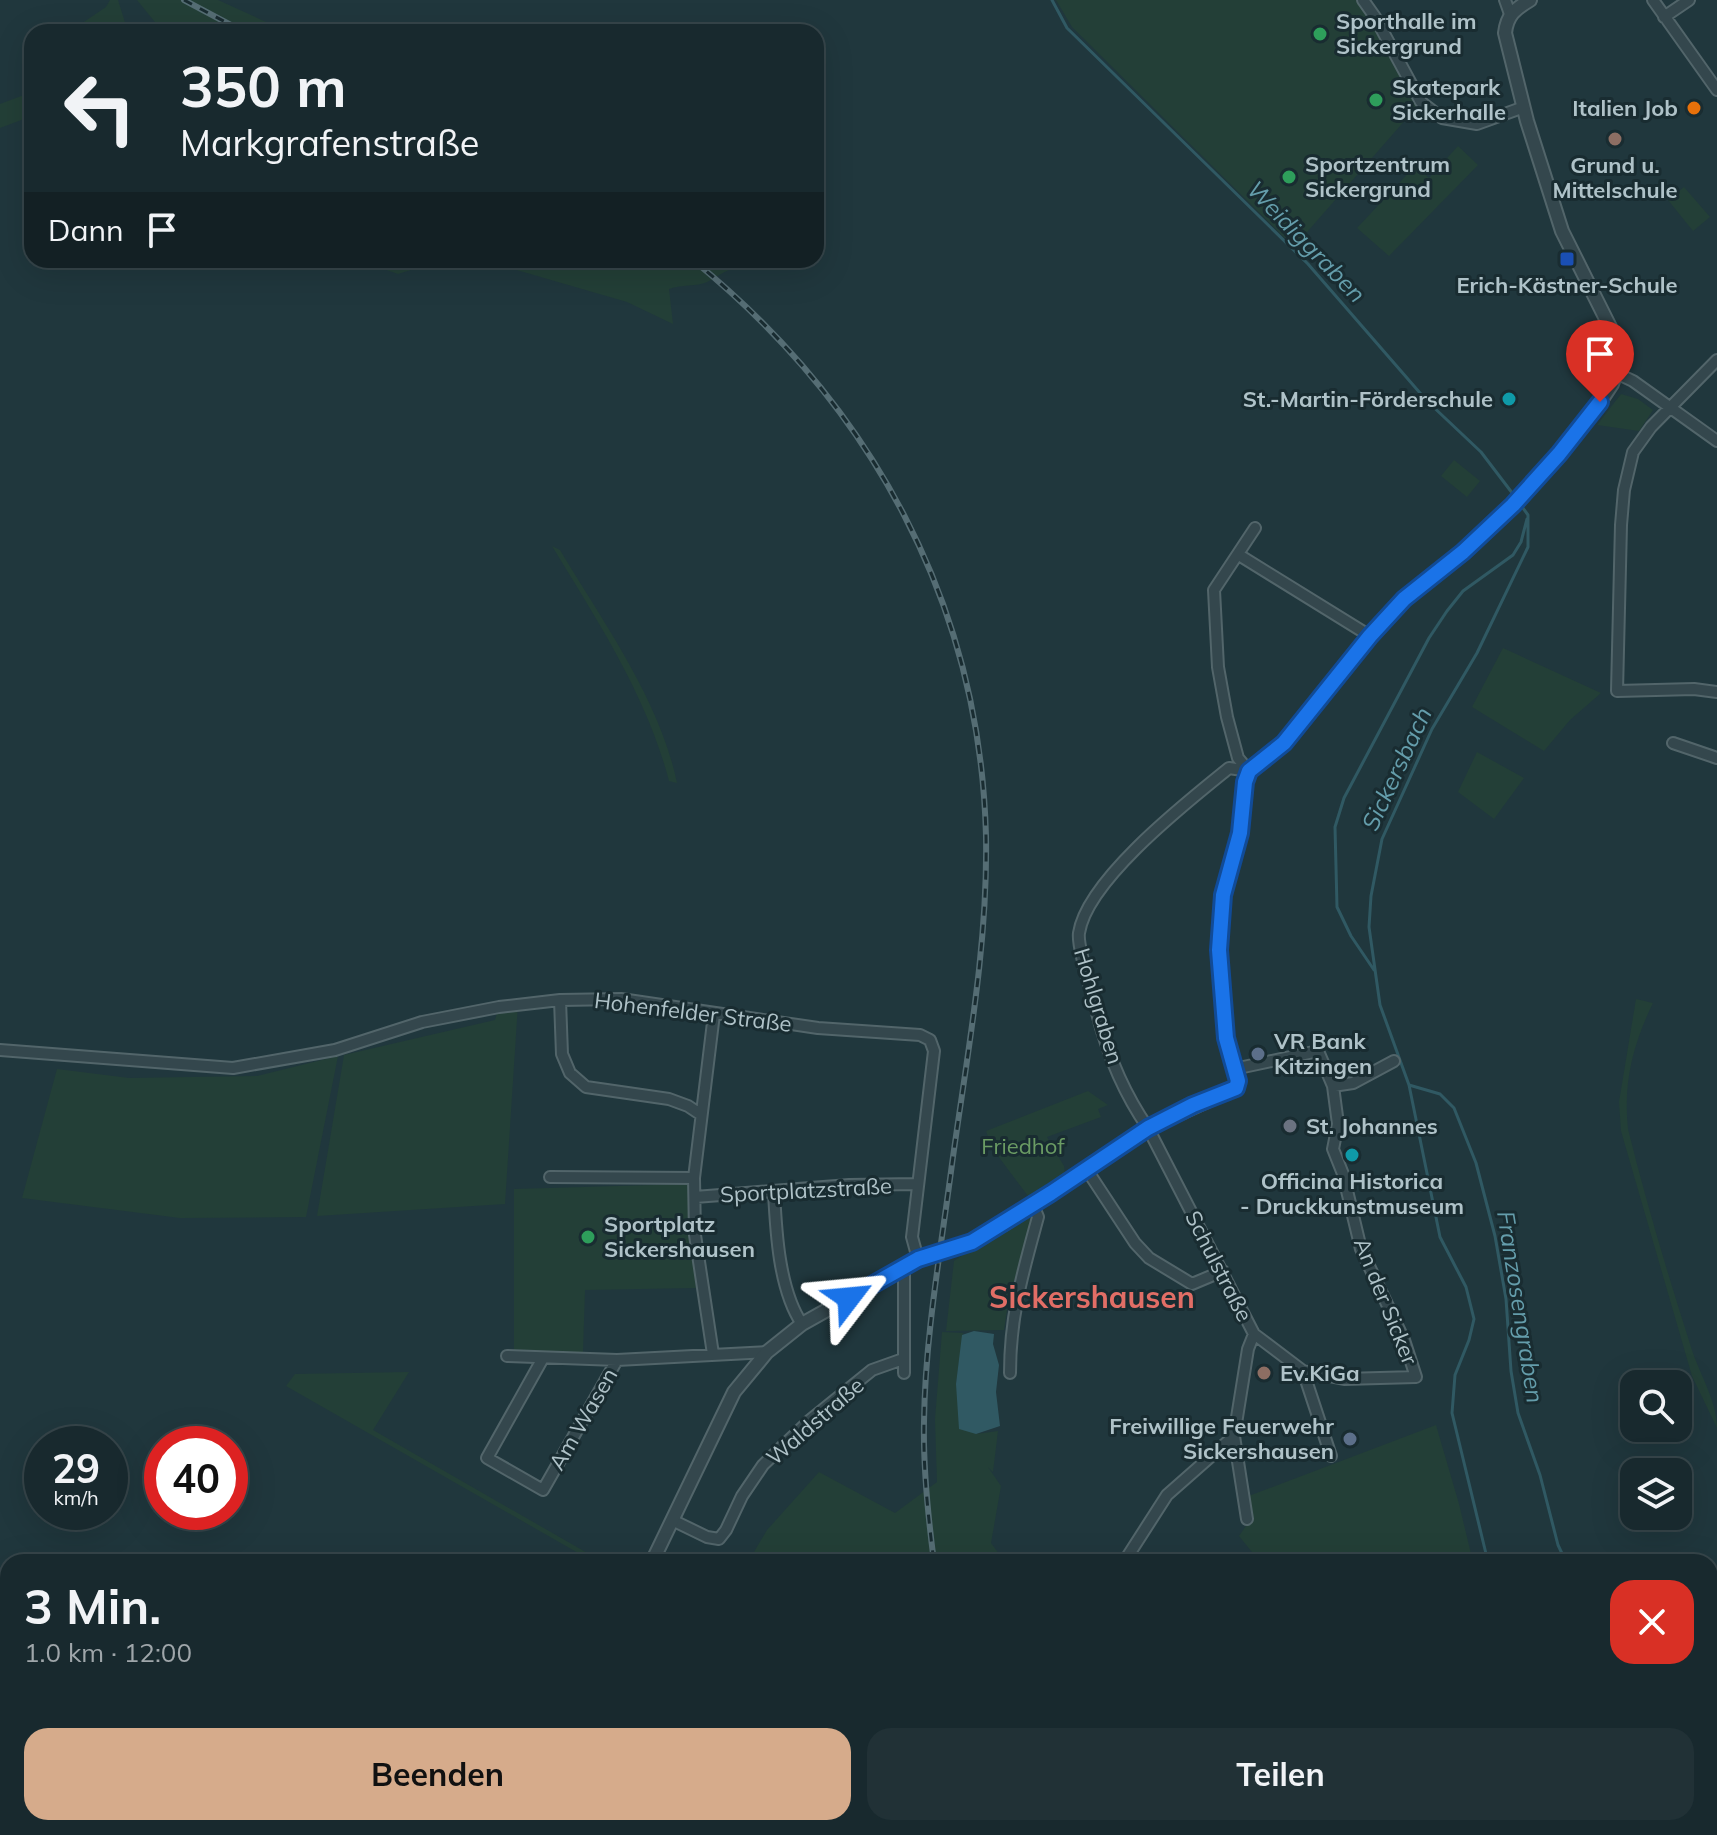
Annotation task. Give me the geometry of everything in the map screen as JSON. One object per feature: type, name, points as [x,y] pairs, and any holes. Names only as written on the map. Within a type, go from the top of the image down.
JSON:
[{"type":"street","points":[[1363,0],[1421,102],[1442,118],[1477,124],[1524,107]]},
{"type":"street","points":[[1505,0],[1510,14]]},
{"type":"street","points":[[656,1554],[734,1392],[767,1352],[802,1324],[918,1259],[972,1242],[1148,1128],[1236,1088],[1238,1081],[1226,1038],[1222,1005],[1220,922],[1223,895],[1240,833],[1249,771],[1284,743],[1370,636],[1404,599],[1463,552],[1517,500],[1590,414],[1612,384],[1616,373],[1618,351],[1612,331],[1562,231],[1505,33],[1510,14],[1530,0]]},
{"type":"street","points":[[1653,0],[1717,90]]},
{"type":"street","points":[[1664,17],[1689,0]]},
{"type":"street","points":[[1717,360],[1651,427],[1633,452],[1624,490],[1618,583],[1617,691],[1694,689],[1717,692]]},
{"type":"street","points":[[1616,373],[1633,381],[1717,441]]},
{"type":"street","points":[[1249,771],[1238,758],[1227,717],[1218,667],[1214,590],[1255,528]]},
{"type":"street","points":[[1239,555],[1370,636]]},
{"type":"street","points":[[1673,743],[1717,758]]},
{"type":"street","name":"Hohlgraben","points":[[1148,1128],[1130,1103],[1098,1018],[1078,936],[1088,907],[1137,846],[1229,768],[1249,771]]},
{"type":"street","name":"Hohenfelder Straße","points":[[0,1050],[233,1068],[335,1050],[422,1022],[499,1007],[560,1000],[621,999],[818,1028],[920,1035],[930,1040],[934,1051],[916,1184],[912,1237],[918,1259]]},
{"type":"street","points":[[560,1000],[562,1054],[570,1073],[586,1087],[669,1099],[700,1114]]},
{"type":"street","points":[[713,1354],[695,1235],[694,1178],[714,1014]]},
{"type":"street","name":"An der Sicker","points":[[1234,1069],[1318,1051],[1333,1086],[1338,1124],[1328,1150],[1343,1174],[1361,1249],[1404,1340],[1416,1377]]},
{"type":"street","points":[[1333,1086],[1353,1083],[1394,1061]]},
{"type":"street","name":"Schulstraße","points":[[1148,1128],[1254,1334],[1303,1371],[1344,1379],[1416,1377]]},
{"type":"street","points":[[1087,1170],[1135,1243],[1149,1258],[1192,1284],[1223,1271]]},
{"type":"street","name":"Sportplatzstraße","points":[[550,1177],[694,1178]]},
{"type":"street","name":"Sportplatzstraße","points":[[695,1197],[849,1185],[916,1184]]},
{"type":"street","points":[[774,1192],[776,1231],[790,1304],[802,1324]]},
{"type":"street","points":[[1010,1373],[1014,1302],[1038,1217],[1033,1205]]},
{"type":"street","points":[[904,1267],[904,1373]]},
{"type":"street","points":[[1247,1519],[1234,1436],[1246,1361],[1254,1334]]},
{"type":"street","points":[[507,1356],[617,1360],[767,1352]]},
{"type":"street","name":"Am Wasen","points":[[543,1358],[487,1458],[543,1490],[617,1360]]},
{"type":"street","name":"Waldstraße","points":[[672,1520],[707,1537],[719,1539],[763,1465],[809,1421],[872,1370],[903,1359]]},
{"type":"street","points":[[1303,1371],[1331,1456]]},
{"type":"street","points":[[1129,1554],[1167,1495],[1234,1436]]},
{"type":"green space","points":[[110,0],[118,0],[126,24],[81,24],[106,7]]},
{"type":"green space","points":[[137,0],[218,0],[270,24],[156,24]]},
{"type":"green space","name":"Sportzentrum Sickergrund","points":[[1056,0],[1363,0],[1421,102],[1294,247],[1072,27]]},
{"type":"green space","points":[[24,95],[24,119],[0,128],[0,104]]},
{"type":"green space","points":[[1458,146],[1478,165],[1389,256],[1357,228],[1415,166],[1429,178]]},
{"type":"green space","points":[[1684,187],[1710,217],[1693,231],[1668,200]]},
{"type":"green space","points":[[381,268],[417,268],[398,274]]},
{"type":"green space","points":[[510,268],[735,268],[703,284],[669,289],[673,324],[627,302]]},
{"type":"green space","points":[[1621,394],[1638,399],[1653,410],[1639,431],[1597,425]]},
{"type":"green space","points":[[1454,460],[1480,481],[1467,497],[1441,476]]},
{"type":"green space","points":[[552,546],[560,550],[644,692],[669,752],[677,783],[669,781],[648,719],[619,659]]},
{"type":"green space","points":[[1503,648],[1601,693],[1570,720],[1544,751],[1472,707]]},
{"type":"green space","points":[[1477,752],[1524,778],[1494,819],[1458,792]]},
{"type":"green space","points":[[1636,999],[1653,1003],[1631,1064],[1627,1096],[1628,1129],[1674,1293],[1714,1407],[1717,1428],[1692,1376],[1621,1131],[1619,1102]]},
{"type":"green space","points":[[518,1004],[505,1204],[317,1216],[344,1055],[495,1020],[499,1007]]},
{"type":"green space","points":[[338,1056],[306,1217],[180,1218],[22,1198],[57,1069],[129,1078],[257,1076]]},
{"type":"green space","name":"Friedhof","points":[[1088,1091],[1108,1105],[1098,1109],[1101,1117],[1047,1137],[1064,1166],[1066,1181],[1031,1200],[992,1148],[986,1131]]},
{"type":"green space","points":[[688,1184],[696,1288],[585,1290],[583,1352],[514,1353],[514,1189]]},
{"type":"green space","points":[[1023,1214],[1032,1219],[1008,1303],[1004,1330],[946,1331],[954,1261]]},
{"type":"green space","points":[[942,1332],[963,1333],[956,1384],[959,1401],[976,1434],[998,1431],[993,1472],[988,1467],[1001,1486],[991,1543],[999,1554],[753,1554],[767,1530],[819,1472],[895,1513],[937,1482],[935,1419]]},
{"type":"green space","points":[[409,1372],[373,1430],[589,1554],[580,1554],[286,1386],[295,1374]]},
{"type":"green space","points":[[1436,1425],[1471,1554],[1254,1554],[1239,1536],[1248,1523],[1246,1497]]},
{"type":"water","points":[[974,1331],[994,1334],[993,1344],[999,1365],[996,1392],[1000,1426],[976,1434],[959,1429],[956,1384],[962,1335]]},
{"type":"waterway","name":"Weidiggraben","points":[[1052,0],[1067,28],[1308,264],[1427,401],[1481,452],[1516,498]]},
{"type":"waterway","name":"Sickersbach","points":[[1486,1554],[1452,1413],[1455,1375],[1474,1319],[1466,1287],[1440,1237],[1409,1085],[1380,1005],[1369,927],[1371,896],[1382,839],[1432,729],[1477,653],[1528,547],[1528,515],[1520,504]]},
{"type":"waterway","points":[[1374,970],[1351,936],[1337,907],[1335,827],[1344,798],[1429,638],[1463,591],[1513,555],[1521,542],[1527,519]]},
{"type":"waterway","name":"Franzosengraben","points":[[1409,1085],[1440,1094],[1454,1108],[1476,1163],[1495,1236],[1506,1299],[1511,1371],[1518,1413],[1540,1475],[1562,1554]]},
{"type":"railway","points":[[184,0],[229,24]]},
{"type":"railway","points":[[702,268],[756,317],[813,378],[862,445],[904,515],[938,590],[963,668],[979,750],[986,836],[984,918],[934,1293],[925,1390],[925,1475],[933,1554]]},
{"type":"place","name":"Sporthalle im Sickergrund","points":[[1320,34]]},
{"type":"place","name":"Skatepark Sickerhalle","points":[[1376,100]]},
{"type":"place","name":"Italien Job","points":[[1694,108]]},
{"type":"place","name":"Grund u. Mittelschule","points":[[1615,139]]},
{"type":"place","name":"Sportzentrum Sickergrund","points":[[1289,177]]},
{"type":"place","name":"Erich-Kästner-Schule","points":[[1567,259]]},
{"type":"place","name":"St.-Martin-Förderschule","points":[[1509,399]]},
{"type":"place","name":"VR Bank Kitzingen","points":[[1258,1054]]},
{"type":"place","name":"St. Johannes","points":[[1290,1126]]},
{"type":"place","name":"Officina Historica - Druckkunstmuseum","points":[[1352,1155]]},
{"type":"place","name":"Sportplatz Sickershausen","points":[[588,1237]]},
{"type":"place","name":"Ev.KiGa","points":[[1264,1373]]},
{"type":"place","name":"Freiwillige Feuerwehr Sickershausen","points":[[1350,1439]]},
{"type":"district","name":"Sickershausen","points":[[1092,1298]]},
{"type":"route","points":[[849,1298],[918,1259],[972,1242],[1148,1128],[1236,1088],[1238,1081],[1226,1038],[1222,1005],[1220,922],[1223,895],[1240,833],[1249,771],[1284,743],[1370,636],[1404,599],[1463,552],[1513,505],[1600,402]]}]
